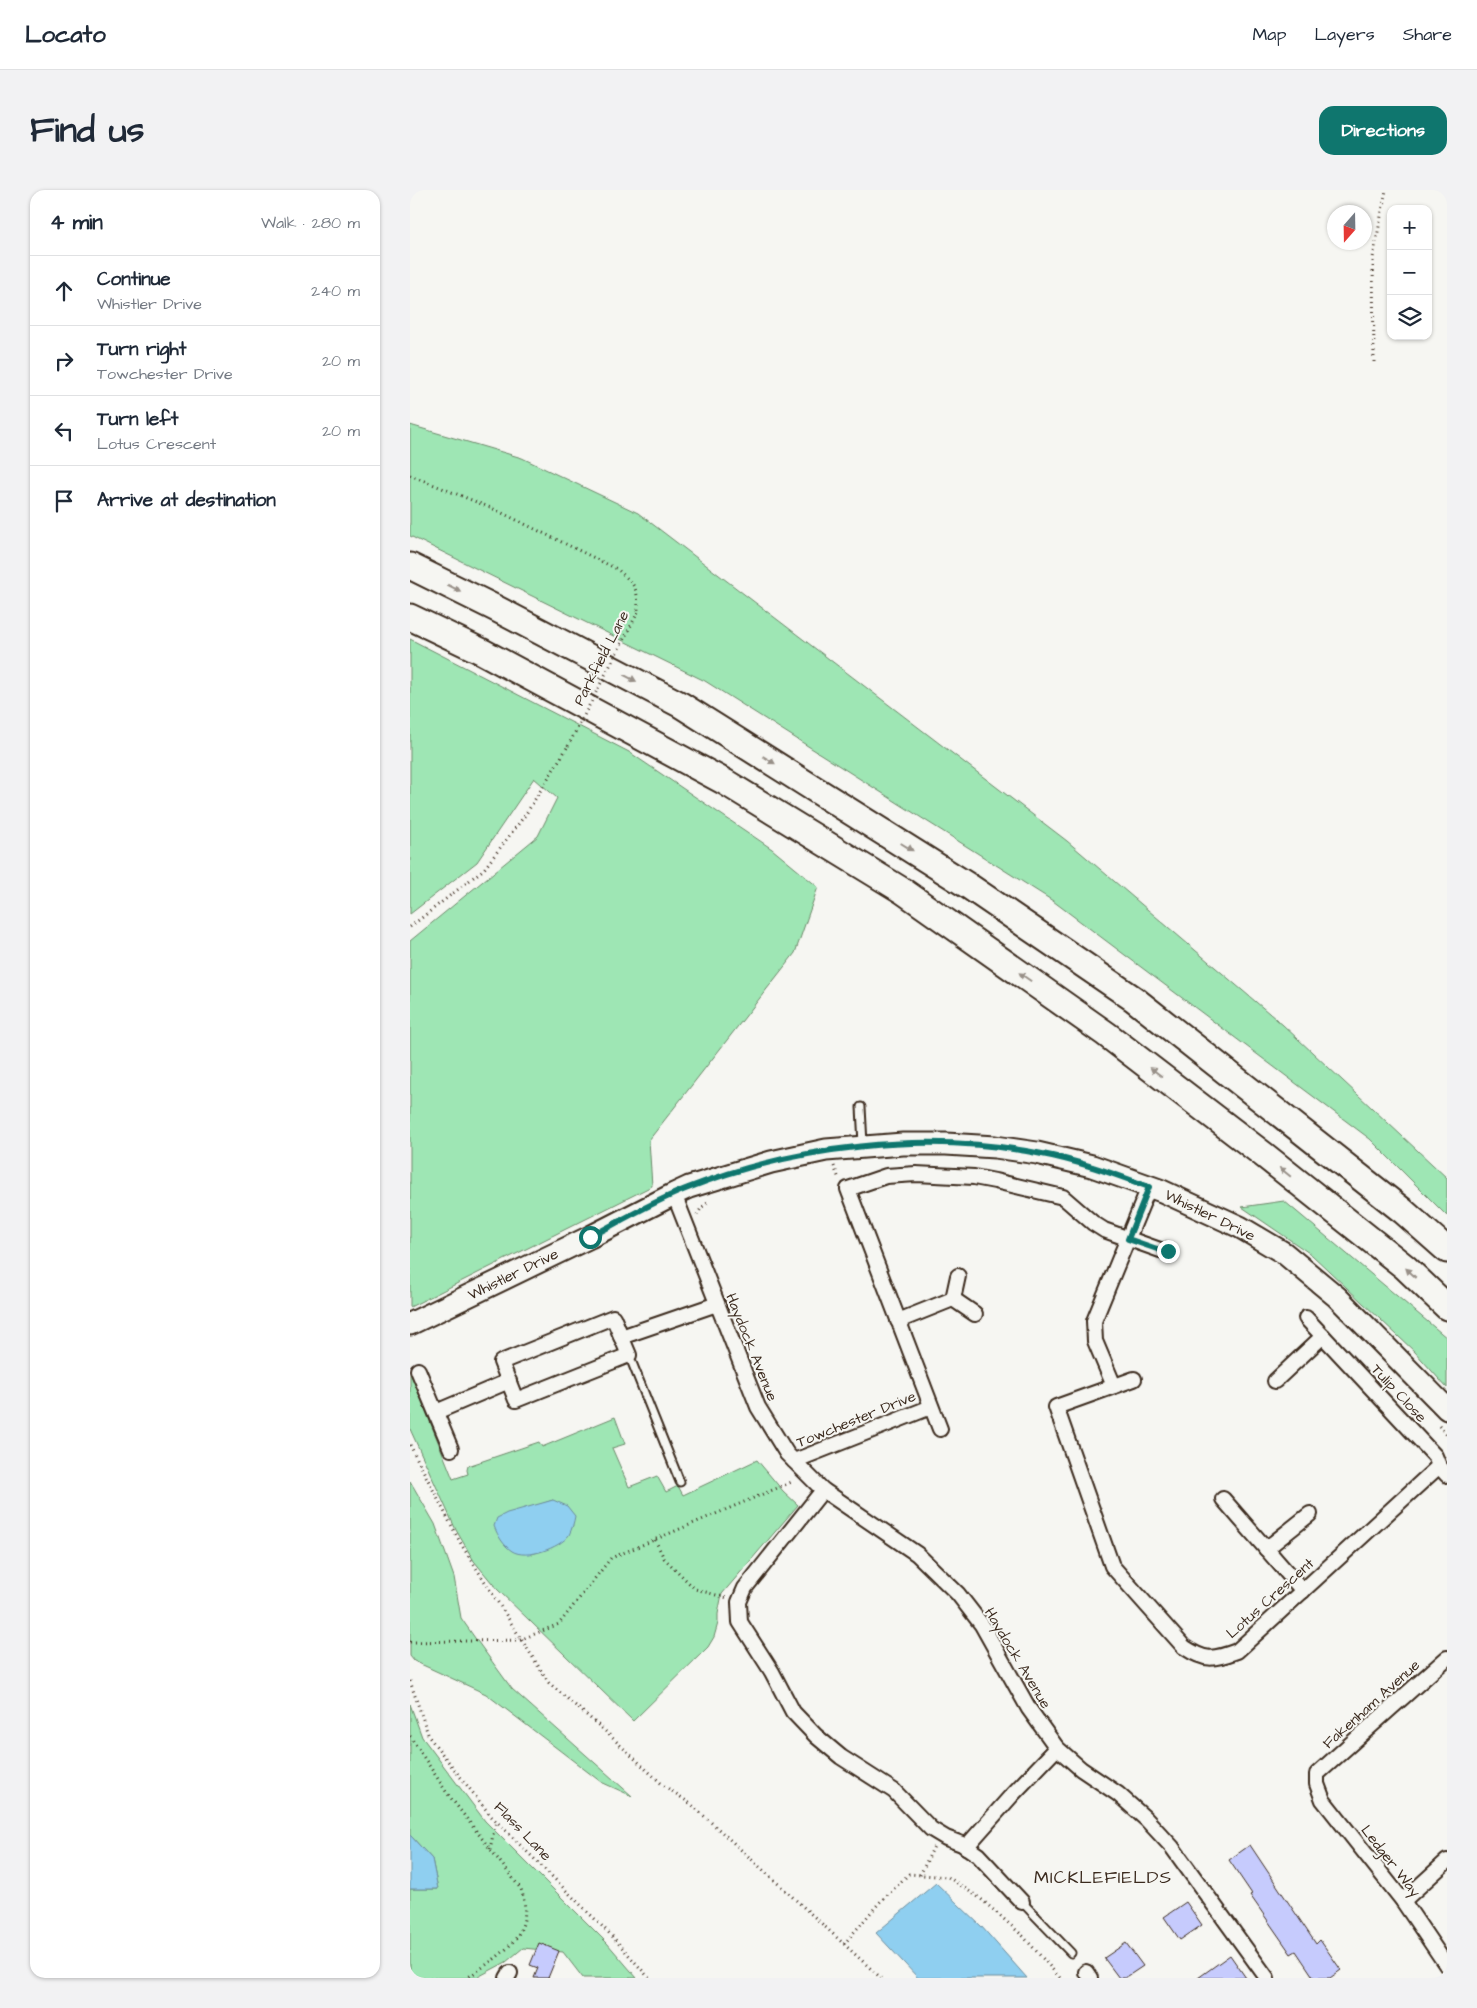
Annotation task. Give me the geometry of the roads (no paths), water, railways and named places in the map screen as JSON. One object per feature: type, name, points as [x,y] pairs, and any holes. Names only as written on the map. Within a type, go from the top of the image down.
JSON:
[{"type":"highway","points":[[410,566],[681,704],[970,887],[1134,999],[1395,1205],[1447,1250]]},
{"type":"highway","points":[[410,617],[484,652],[725,782],[903,891],[1106,1034],[1264,1155],[1397,1261],[1447,1307]]},
{"type":"main road","name":"Whistler Drive","points":[[410,1324],[689,1187],[771,1162],[826,1150],[903,1144],[946,1144],[1003,1148],[1037,1153],[1092,1166],[1149,1187],[1240,1227],[1284,1253],[1337,1297],[1447,1409]]},
{"type":"street","name":"Towchester Drive","points":[[940,1429],[848,1189],[886,1176],[916,1174],[974,1177],[1063,1197],[1104,1230],[1128,1239]]},
{"type":"street","points":[[1134,1379],[1114,1386],[1095,1341],[1094,1321],[1149,1187]]},
{"type":"street","name":"Haydock Avenue","points":[[674,1194],[758,1407],[787,1454],[823,1490],[917,1554],[958,1594],[982,1625],[1028,1709],[1057,1748],[1081,1769],[1118,1794],[1146,1819],[1165,1840],[1267,1978]]},
{"type":"street","points":[[1128,1239],[1168,1251]]},
{"type":"street","points":[[953,1300],[958,1276]]},
{"type":"street","points":[[898,1321],[953,1300]]},
{"type":"street","points":[[953,1300],[975,1314]]},
{"type":"street","points":[[621,1336],[717,1304]]},
{"type":"street","points":[[613,1317],[629,1355],[516,1400],[501,1362],[613,1317]]},
{"type":"street","name":"Tulip Close","points":[[1306,1318],[1435,1456],[1443,1471]]},
{"type":"street","points":[[1275,1381],[1323,1336]]},
{"type":"street","points":[[418,1370],[451,1449]]},
{"type":"street","points":[[436,1412],[508,1381]]},
{"type":"street","name":"Lotus Crescent","points":[[1114,1386],[1056,1407],[1112,1566],[1184,1647],[1198,1656],[1216,1659],[1237,1651],[1303,1591],[1443,1471]]},
{"type":"street","name":"Towchester Drive","points":[[794,1461],[931,1406]]},
{"type":"street","points":[[823,1490],[745,1588],[739,1602],[740,1622],[772,1672],[793,1712],[816,1736],[841,1757],[894,1791],[932,1829],[978,1855],[1022,1902]]},
{"type":"street","points":[[1223,1499],[1303,1591]]},
{"type":"street","points":[[1266,1549],[1310,1514]]},
{"type":"street","name":"Fakenham Avenue","points":[[1317,1774],[1447,1658]]},
{"type":"street","points":[[966,1847],[1057,1748]]},
{"type":"street","name":"Ledger Way","points":[[1317,1774],[1317,1784],[1323,1800],[1402,1901],[1447,1966]]},
{"type":"street","points":[[1402,1901],[1447,1861]]},
{"type":"lane","points":[[861,1107],[863,1147]]},
{"type":"lane","points":[[629,1355],[680,1482]]},
{"type":"lane","points":[[1022,1902],[1071,1953]]},
{"type":"water","points":[[553,1500],[567,1506],[575,1516],[573,1526],[565,1540],[551,1548],[526,1554],[512,1551],[506,1546],[494,1526],[497,1518],[507,1513]]},
{"type":"water","points":[[410,1835],[432,1859],[438,1889],[410,1889]]},
{"type":"water","points":[[936,1883],[981,1926],[1027,1978],[918,1978],[876,1933]]},
{"type":"district","name":"MICKLEFIELDS","points":[[1103,1877]]}]
